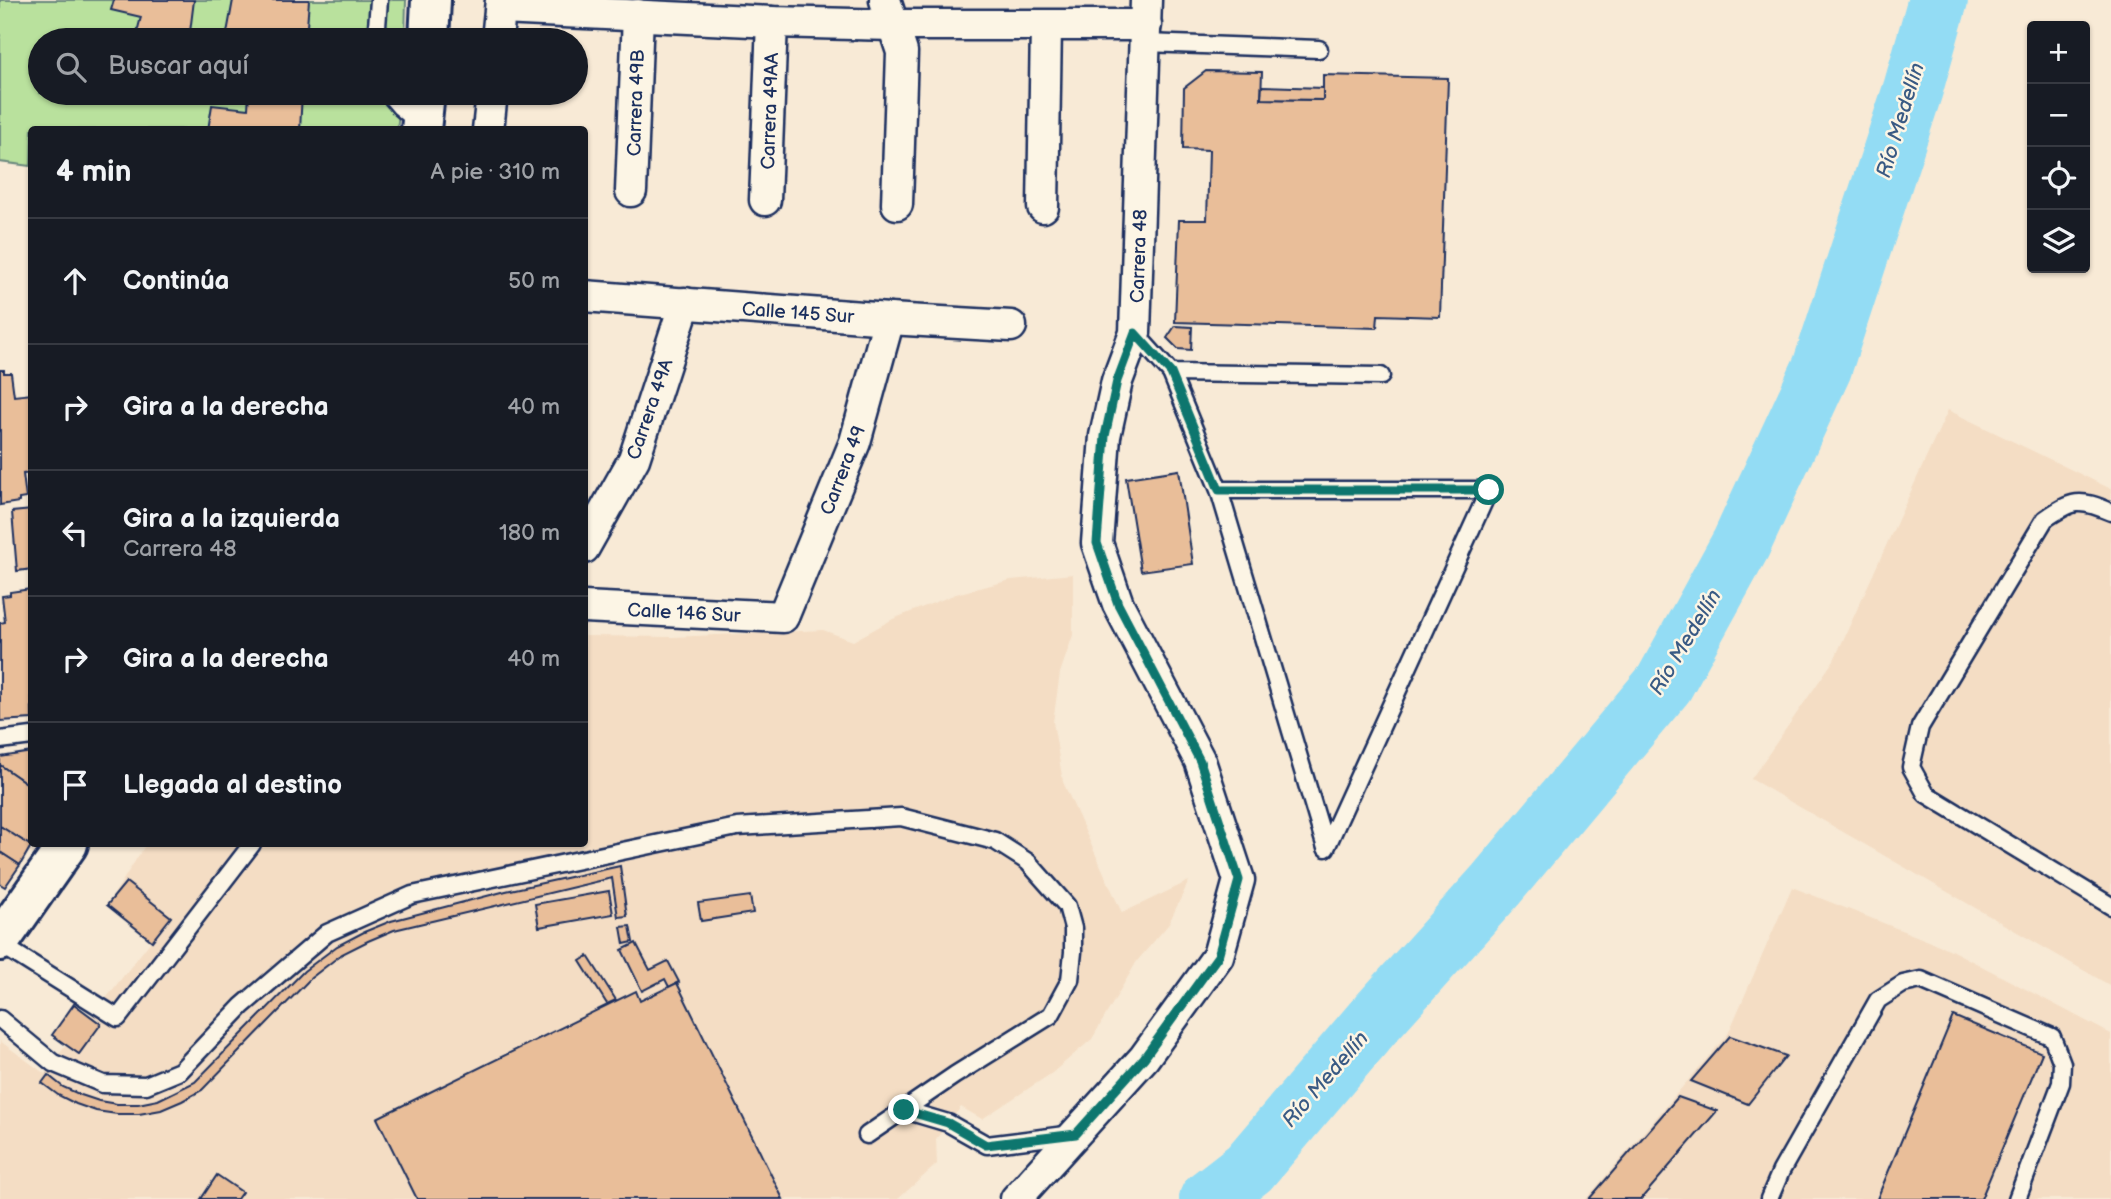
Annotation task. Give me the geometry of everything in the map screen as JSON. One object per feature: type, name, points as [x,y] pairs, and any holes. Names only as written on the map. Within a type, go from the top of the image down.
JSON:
[{"type":"main road","points":[[430,28],[431,0]]},
{"type":"main road","points":[[0,943],[66,847]]},
{"type":"street","points":[[499,28],[501,4],[638,15],[696,9],[772,22],[889,12],[1045,26],[1073,13],[1145,23]]},
{"type":"street","points":[[889,12],[902,52],[897,204]]},
{"type":"street","name":"Carrera 49B","points":[[631,191],[638,15]]},
{"type":"street","name":"Carrera 49AA","points":[[765,200],[772,22]]},
{"type":"street","name":"Carrera 48","points":[[1016,1199],[1144,1058],[1218,956],[1239,880],[1200,761],[1118,604],[1097,543],[1105,436],[1117,381],[1135,333],[1145,23]]},
{"type":"street","points":[[1043,207],[1045,26]]},
{"type":"street","points":[[488,126],[491,105]]},
{"type":"street","name":"Calle 145 Sur","points":[[588,296],[1011,326]]},
{"type":"street","name":"Carrera 49A","points":[[588,541],[634,459],[685,303]]},
{"type":"street","name":"Carrera 49","points":[[783,617],[855,442],[889,319]]},
{"type":"street","name":"Calle 146 Sur","points":[[588,607],[783,617]]},
{"type":"lane","points":[[377,28],[379,0]]},
{"type":"lane","points":[[1145,23],[1319,49]]},
{"type":"lane","points":[[398,105],[423,119]]},
{"type":"lane","points":[[1135,333],[1171,373],[1219,490],[1326,848],[1489,490],[1219,490]]},
{"type":"lane","points":[[1171,373],[1381,376]]},
{"type":"lane","points":[[2111,512],[2091,503],[2067,503],[2045,519],[1920,727],[1911,767],[1926,794],[2111,906]]},
{"type":"lane","points":[[0,740],[28,736]]},
{"type":"lane","points":[[0,1018],[53,1063],[103,1084],[146,1085],[180,1071],[242,1006],[327,933],[412,895],[737,827],[901,817],[995,841],[1028,862],[1067,906],[1073,928],[1070,980],[1051,1015],[955,1075],[867,1135]]},
{"type":"lane","points":[[0,943],[118,1018],[250,847]]},
{"type":"lane","points":[[1769,1199],[1781,1171],[1878,1000],[1903,984],[1921,979],[2052,1037],[2062,1063],[2061,1083],[2017,1199]]},
{"type":"lane","points":[[904,1110],[948,1123],[986,1145],[1076,1134]]},
{"type":"shaded area","points":[[1948,410],[2111,489],[2111,986],[1751,779],[1834,660]]},
{"type":"shaded area","points":[[1073,574],[1073,635],[1060,673],[1053,722],[1063,782],[1122,913],[1189,881],[1168,925],[1137,961],[1092,1039],[1052,1073],[982,1119],[961,1107],[936,1139],[937,1164],[898,1199],[0,1199],[0,1041],[45,1074],[66,1045],[52,1035],[74,1004],[92,1016],[151,941],[107,905],[144,847],[588,847],[588,636],[673,637],[823,630],[853,641],[893,619],[956,594],[1011,580]]},
{"type":"shaded area","points":[[1792,887],[1949,949],[2111,1034],[2111,1199],[1586,1199],[1728,1034]]},
{"type":"green space","points":[[0,0],[406,0],[405,28],[28,28],[28,105],[400,105],[397,126],[28,126],[28,166],[0,162]]},
{"type":"building","points":[[114,0],[194,0],[190,28],[138,28],[141,17],[111,10]]},
{"type":"building","points":[[233,0],[309,0],[307,28],[228,28]]},
{"type":"building","points":[[1206,71],[1262,72],[1261,99],[1323,100],[1323,75],[1448,78],[1440,317],[1378,315],[1377,328],[1175,322],[1179,220],[1207,220],[1209,150],[1183,149],[1184,88]]},
{"type":"building","points":[[1262,86],[1323,88],[1323,100],[1261,99]]},
{"type":"building","points":[[212,105],[248,109],[248,105],[301,105],[300,126],[209,126]]},
{"type":"building","points":[[1175,326],[1192,327],[1191,350],[1178,349],[1167,338]]},
{"type":"building","points":[[0,370],[4,370],[4,373],[11,373],[14,396],[28,394],[28,473],[23,474],[26,498],[0,505]]},
{"type":"building","points":[[1179,470],[1193,564],[1141,571],[1126,478]]},
{"type":"building","points":[[28,510],[28,570],[17,571],[12,512]]},
{"type":"building","points":[[28,589],[28,719],[0,721],[0,623],[5,622],[2,596],[10,595],[10,592]]},
{"type":"building","points":[[28,753],[28,784],[0,765],[0,757]]},
{"type":"building","points":[[0,765],[28,784],[28,844],[0,826]]},
{"type":"building","points":[[0,826],[30,847],[20,865],[0,852]]},
{"type":"building","points":[[0,852],[20,865],[5,887],[0,884]]},
{"type":"building","points":[[620,866],[627,916],[618,917],[612,878],[394,930],[342,954],[311,978],[202,1090],[161,1110],[139,1114],[96,1111],[58,1095],[42,1083],[48,1075],[63,1087],[81,1095],[117,1104],[158,1100],[195,1082],[304,971],[337,946],[364,932],[391,921],[506,891]]},
{"type":"building","points":[[126,882],[171,917],[152,941],[107,905]]},
{"type":"building","points":[[609,891],[613,914],[539,927],[535,904]]},
{"type":"building","points":[[750,896],[753,913],[701,921],[698,903]]},
{"type":"building","points":[[630,926],[633,942],[624,944],[621,927]]},
{"type":"building","points":[[636,943],[650,970],[668,961],[679,982],[669,987],[665,979],[642,991],[622,950]]},
{"type":"building","points":[[588,956],[616,1000],[607,1004],[580,961]]},
{"type":"building","points":[[677,983],[783,1199],[417,1199],[377,1118],[636,991],[640,1001]]},
{"type":"building","points":[[74,1004],[101,1024],[79,1054],[52,1035]]},
{"type":"building","points":[[1953,1016],[2042,1053],[1981,1199],[1877,1199]]},
{"type":"building","points":[[1730,1036],[1786,1056],[1748,1104],[1691,1081]]},
{"type":"building","points":[[1678,1097],[1717,1111],[1641,1199],[1589,1199]]},
{"type":"building","points":[[217,1175],[242,1192],[237,1199],[201,1199]]},
{"type":"waterway","name":"Río Medellín","points":[[1209,1199],[1249,1168],[1373,1022],[1496,885],[1664,684],[1741,544],[1822,368],[1913,89],[1938,0]]},
{"type":"route","points":[[904,1110],[948,1123],[986,1145],[1076,1134],[1144,1058],[1218,956],[1239,880],[1200,761],[1118,604],[1097,543],[1105,436],[1117,381],[1135,333],[1171,373],[1219,490],[1489,490]]}]
